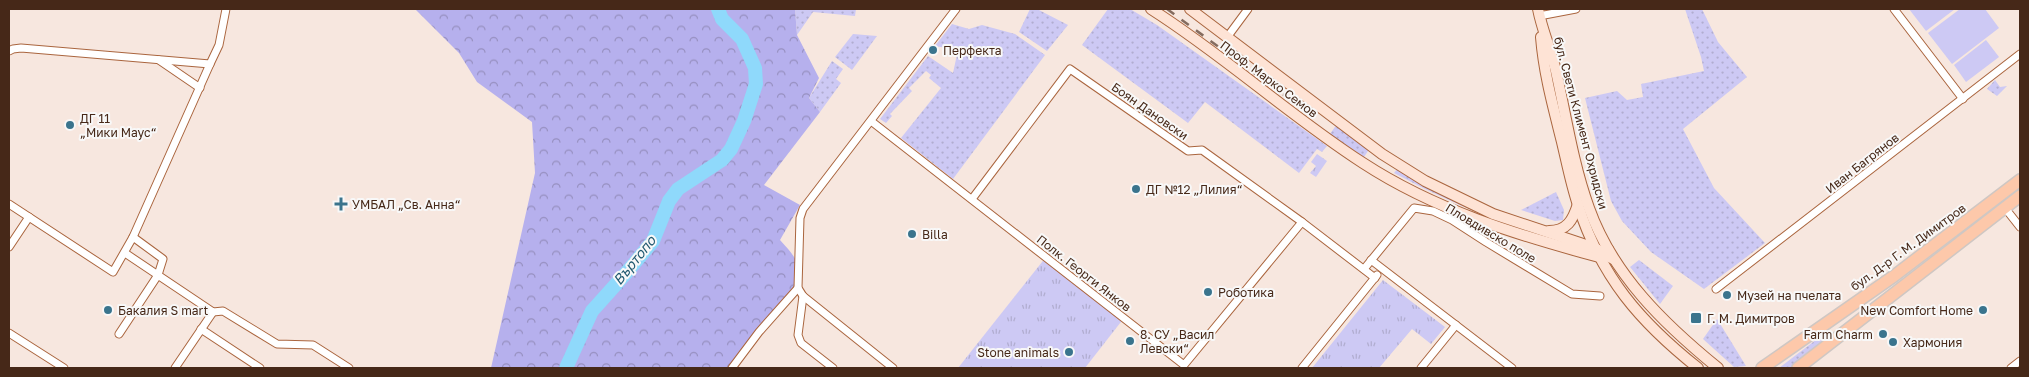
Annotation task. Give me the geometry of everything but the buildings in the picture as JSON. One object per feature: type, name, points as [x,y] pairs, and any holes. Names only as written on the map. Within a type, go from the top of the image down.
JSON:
[{"type":"main road","name":"Проф. Марко Семов","points":[[1151,9],[1324,136],[1372,168],[1423,196],[1458,213],[1494,226],[1604,253]]},
{"type":"main road","name":"Проф. Марко Семов","points":[[1190,9],[1382,154],[1425,181],[1494,214],[1604,253]]},
{"type":"main road","name":"бул. Свети Климент Охридски","points":[[1539,12],[1544,70],[1578,204],[1604,253],[1620,291],[1638,314],[1680,354],[1698,368]]},
{"type":"main road","name":"бул. Свети Климент Охридски","points":[[1539,12],[1555,68],[1584,192],[1604,253],[1667,324],[1718,368]]},
{"type":"main road","points":[[1372,168],[1382,154]]},
{"type":"main road","name":"бул. Д-р Г. М. Димитров","points":[[1762,368],[1894,276],[2020,180]]},
{"type":"main road","points":[[1798,368],[2020,196]]},
{"type":"main road","points":[[1546,231],[1560,230],[1566,227],[1574,217],[1578,204]]},
{"type":"street","points":[[9,204],[113,272],[133,237],[200,88],[218,45],[226,9]]},
{"type":"street","points":[[893,368],[803,296],[798,288],[800,218],[803,209],[956,9]]},
{"type":"street","points":[[1228,36],[1248,9]]},
{"type":"street","points":[[1539,12],[1576,9]]},
{"type":"street","points":[[1894,9],[1963,99]]},
{"type":"street","points":[[9,51],[21,48],[210,64]]},
{"type":"street","name":"Иван Багрянов","points":[[1716,289],[2020,54]]},
{"type":"street","points":[[159,60],[200,88]]},
{"type":"street","name":"Боян Дановски","points":[[972,199],[1070,69],[1188,151],[1202,150],[1302,222],[1375,278]]},
{"type":"street","name":"Полк. Георги Янков","points":[[871,121],[1184,365],[1302,222]]},
{"type":"street","name":"Пловдивско поле","points":[[1364,269],[1414,208],[1432,211],[1452,220],[1572,294],[1600,296]]},
{"type":"street","points":[[2005,208],[2020,227]]},
{"type":"street","points":[[9,247],[29,216]]},
{"type":"street","points":[[119,334],[158,275],[163,259],[133,237]]},
{"type":"street","points":[[125,252],[213,312],[223,311],[276,344],[313,345],[348,368]]},
{"type":"street","points":[[1371,260],[1512,368]]},
{"type":"street","points":[[1302,368],[1382,269]]},
{"type":"street","points":[[732,368],[759,332],[798,288]]},
{"type":"street","points":[[803,296],[798,335],[801,342],[833,368]]},
{"type":"street","points":[[175,368],[213,312]]},
{"type":"street","points":[[1421,368],[1456,324]]},
{"type":"street","points":[[201,329],[260,368]]},
{"type":"street","points":[[9,333],[64,368]]},
{"type":"street","points":[[2011,368],[2020,361]]},
{"type":"green space","points":[[415,9],[795,9],[797,35],[819,78],[809,98],[820,112],[764,185],[800,205],[780,240],[791,252],[796,262],[797,274],[792,291],[733,368],[491,368],[535,173],[532,122],[477,82],[459,53]]},
{"type":"green space","points":[[795,9],[856,9],[855,16],[813,12],[797,35]]},
{"type":"green space","points":[[1030,9],[1037,9],[1068,25],[1047,51],[1019,32]]},
{"type":"green space","points":[[1108,9],[1130,9],[1157,25],[1327,146],[1322,152],[1317,149],[1299,173],[1205,102],[1188,123],[1082,45]]},
{"type":"green space","points":[[1685,9],[1702,9],[1718,42],[1747,77],[1683,129],[1714,188],[1765,243],[1704,289],[1651,252],[1622,221],[1611,201],[1585,98],[1617,91],[1627,100],[1643,97],[1641,84],[1704,71]]},
{"type":"green space","points":[[1909,9],[1955,9],[1926,31]]},
{"type":"green space","points":[[1960,9],[1985,9],[1999,28],[1952,64],[1928,33]]},
{"type":"green space","points":[[952,24],[969,29],[982,25],[1015,34],[1045,55],[953,179],[901,138],[941,88],[929,78],[931,75],[926,71],[909,88],[912,91],[890,114],[892,116],[886,123],[880,119],[928,56],[953,73],[958,50],[935,46]]},
{"type":"green space","points":[[853,34],[877,36],[852,70],[835,57]]},
{"type":"green space","points":[[1986,40],[1999,57],[1966,82],[1954,65]]},
{"type":"green space","points":[[832,61],[843,69],[836,79],[841,83],[820,112],[809,98]]},
{"type":"green space","points":[[1995,80],[2000,87],[2007,86],[1997,96],[1987,89]]},
{"type":"green space","points":[[1337,124],[1370,148],[1364,157],[1330,134]]},
{"type":"green space","points":[[1317,154],[1327,161],[1316,177],[1310,173],[1316,166],[1311,162]]},
{"type":"green space","points":[[1398,168],[1507,222],[1462,206],[1425,189],[1394,173]]},
{"type":"green space","points":[[1556,192],[1564,210],[1563,220],[1555,221],[1521,210]]},
{"type":"green space","points":[[1046,257],[1124,318],[1085,368],[958,368]]},
{"type":"green space","points":[[1639,260],[1673,286],[1660,304],[1630,267]]},
{"type":"green space","points":[[1383,280],[1445,327],[1431,344],[1412,329],[1379,368],[1312,368]]},
{"type":"green space","points":[[1717,319],[1746,366],[1734,367],[1703,339]]},
{"type":"green space","points":[[1821,336],[1826,337],[1824,343],[1791,368],[1779,368]]},
{"type":"waterway","name":"Въртопо","points":[[566,368],[592,311],[653,241],[669,201],[678,189],[722,160],[731,149],[744,121],[756,84],[755,68],[742,39],[722,19],[718,9]]},
{"type":"railway","points":[[1167,9],[1306,111]]},
{"type":"place","name":"Перфекта","points":[[933,50]]},
{"type":"place","name":"ДГ 11 „Мики Маус“","points":[[70,125]]},
{"type":"place","name":"ДГ №12 „Лилия“","points":[[1136,189]]},
{"type":"place","name":"УМБАЛ „Св. Анна“","points":[[341,204]]},
{"type":"place","name":"Billa","points":[[912,234]]},
{"type":"place","name":"Роботика","points":[[1208,292]]},
{"type":"place","name":"Музей на пчелата","points":[[1727,295]]},
{"type":"place","name":"Бакалия S mart","points":[[108,310]]},
{"type":"place","name":"New Comfort Home","points":[[1983,310]]},
{"type":"place","name":"Г. М. Димитров","points":[[1696,318]]},
{"type":"place","name":"Farm Charm","points":[[1883,334]]},
{"type":"place","name":"8. СУ „Васил Левски“","points":[[1130,341]]},
{"type":"place","name":"Хармония","points":[[1893,342]]},
{"type":"place","name":"Stone animals","points":[[1069,352]]}]
